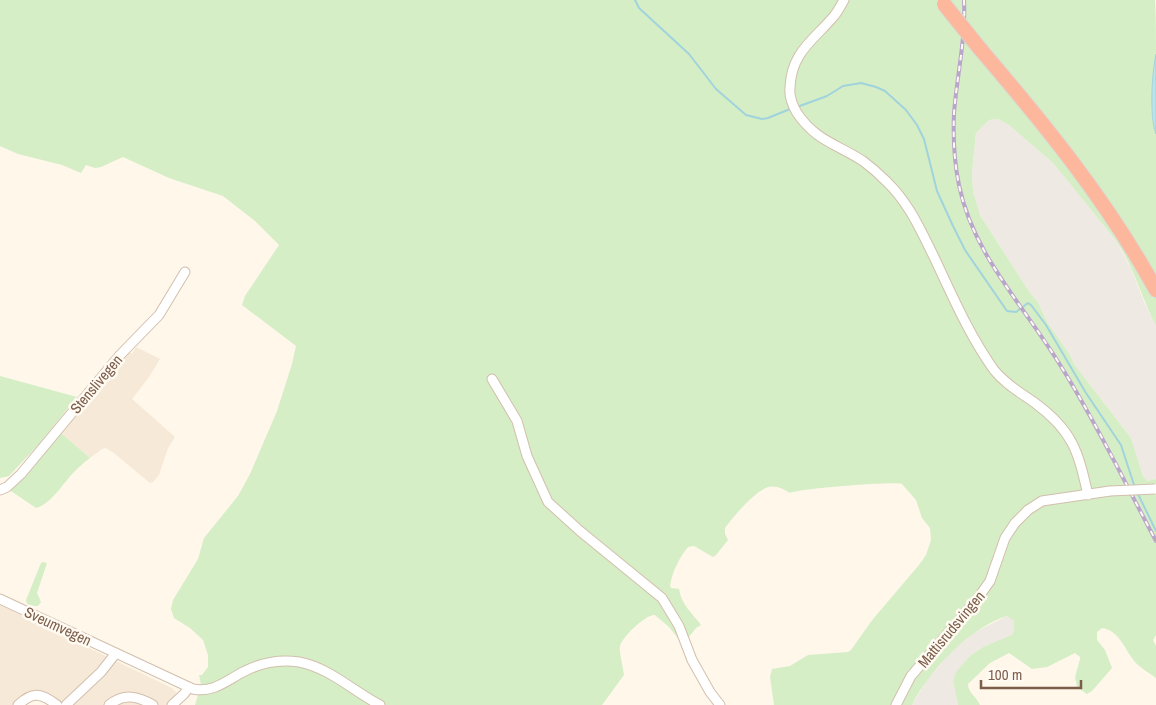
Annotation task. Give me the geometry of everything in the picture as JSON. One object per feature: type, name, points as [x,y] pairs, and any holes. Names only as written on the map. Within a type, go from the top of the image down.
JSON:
[{"type":"highway","points":[[945,1],[1058,131],[1129,229],[1156,277]]},
{"type":"highway","points":[[982,45],[1084,176],[1126,237],[1156,290]]},
{"type":"street","points":[[844,0],[834,16],[807,44],[794,65],[790,89],[793,106],[804,124],[815,134],[862,161],[886,181],[912,213],[964,321],[986,358],[1009,385],[1058,422],[1069,435],[1079,456],[1088,495]]},
{"type":"street","name":"Stenslivegen","points":[[0,490],[7,487],[20,474],[114,362],[154,321],[185,272]]},
{"type":"street","points":[[492,379],[517,420],[527,456],[548,502],[580,531],[662,598],[679,626],[692,660],[710,692],[720,705]]},
{"type":"street","name":"Mattisrudsvingen","points":[[896,705],[911,676],[990,582],[1005,538],[1015,523],[1028,510],[1042,501],[1110,491],[1156,489]]},
{"type":"street","name":"Sveumvegen","points":[[0,599],[198,690],[210,689],[258,666],[279,661],[294,662],[308,664],[326,671],[366,698],[380,705]]},
{"type":"street","points":[[70,704],[106,667],[116,653]]},
{"type":"street","points":[[172,705],[189,687]]},
{"type":"street","points":[[18,705],[24,699],[37,695],[47,698],[57,705]]},
{"type":"street","points":[[109,705],[123,697],[131,696],[153,705]]},
{"type":"shaded area","points":[[998,119],[1009,125],[1054,164],[1117,242],[1131,269],[1156,326],[1156,479],[1147,481],[1143,476],[1131,438],[1074,364],[1070,355],[1047,322],[1038,302],[1030,293],[977,210],[973,192],[972,173],[976,133],[989,120]]},
{"type":"shaded area","points":[[136,347],[160,359],[132,399],[175,437],[168,448],[159,475],[150,483],[106,448],[90,458],[61,433],[127,351],[132,354]]},
{"type":"shaded area","points":[[0,605],[172,688],[181,697],[177,705],[74,705],[71,702],[62,705],[47,695],[16,705],[0,705]]},
{"type":"shaded area","points":[[1007,616],[1014,620],[1012,635],[1007,639],[983,647],[970,656],[953,681],[958,705],[912,705],[927,680],[951,652],[975,632]]},
{"type":"green space","points":[[0,0],[1155,0],[1156,55],[1152,117],[1156,134],[1156,326],[1128,262],[1117,242],[1054,164],[1009,125],[998,119],[989,120],[976,133],[972,173],[973,192],[980,215],[1030,293],[1038,302],[1047,322],[1070,355],[1074,364],[1131,438],[1143,476],[1147,481],[1156,479],[1156,635],[1153,640],[1156,646],[1156,678],[1134,661],[1116,635],[1108,629],[1102,628],[1097,632],[1097,640],[1105,650],[1112,668],[1092,691],[1087,694],[1077,687],[1075,677],[1080,657],[1075,653],[1047,667],[1032,669],[1009,653],[990,663],[968,684],[969,690],[980,705],[958,705],[953,681],[956,672],[970,656],[983,647],[1012,635],[1014,621],[1007,616],[979,630],[952,652],[929,678],[912,705],[774,705],[770,677],[772,669],[790,666],[808,655],[848,652],[851,650],[873,619],[926,555],[931,540],[930,528],[922,518],[916,500],[902,484],[895,483],[810,489],[790,493],[774,487],[763,489],[739,511],[725,528],[728,540],[716,555],[713,557],[694,546],[688,547],[676,565],[670,586],[671,588],[679,589],[684,604],[701,625],[696,628],[684,643],[655,615],[640,622],[620,646],[624,675],[602,705],[195,705],[201,685],[199,675],[202,675],[208,667],[208,655],[203,640],[190,628],[174,618],[171,609],[173,600],[198,559],[204,538],[238,496],[250,474],[277,411],[292,364],[296,346],[242,305],[245,296],[279,245],[255,221],[223,196],[169,178],[123,157],[101,167],[95,168],[86,165],[81,173],[62,165],[18,154],[0,146]]},
{"type":"green space","points":[[0,376],[77,397],[40,443],[9,476],[0,478]]},
{"type":"green space","points":[[61,433],[90,458],[72,474],[53,497],[42,506],[36,508],[11,491],[13,486]]},
{"type":"green space","points":[[43,562],[47,563],[37,593],[41,602],[38,606],[27,604],[26,600]]},
{"type":"water","points":[[1156,54],[1156,134],[1152,117],[1152,83]]},
{"type":"waterway","points":[[635,0],[639,8],[689,54],[716,89],[746,115],[762,119],[790,109]]},
{"type":"waterway","points":[[797,107],[827,96],[843,86],[861,83],[885,91],[906,110],[924,139],[937,191],[965,250],[1007,311],[1016,312],[1028,303],[1046,325],[1086,393],[1121,445],[1135,488]]},
{"type":"waterway","points":[[1137,492],[1156,531]]},
{"type":"railway","points":[[964,0],[964,28],[955,99],[954,131],[957,176],[966,210],[988,258],[1075,389],[1156,541]]}]
